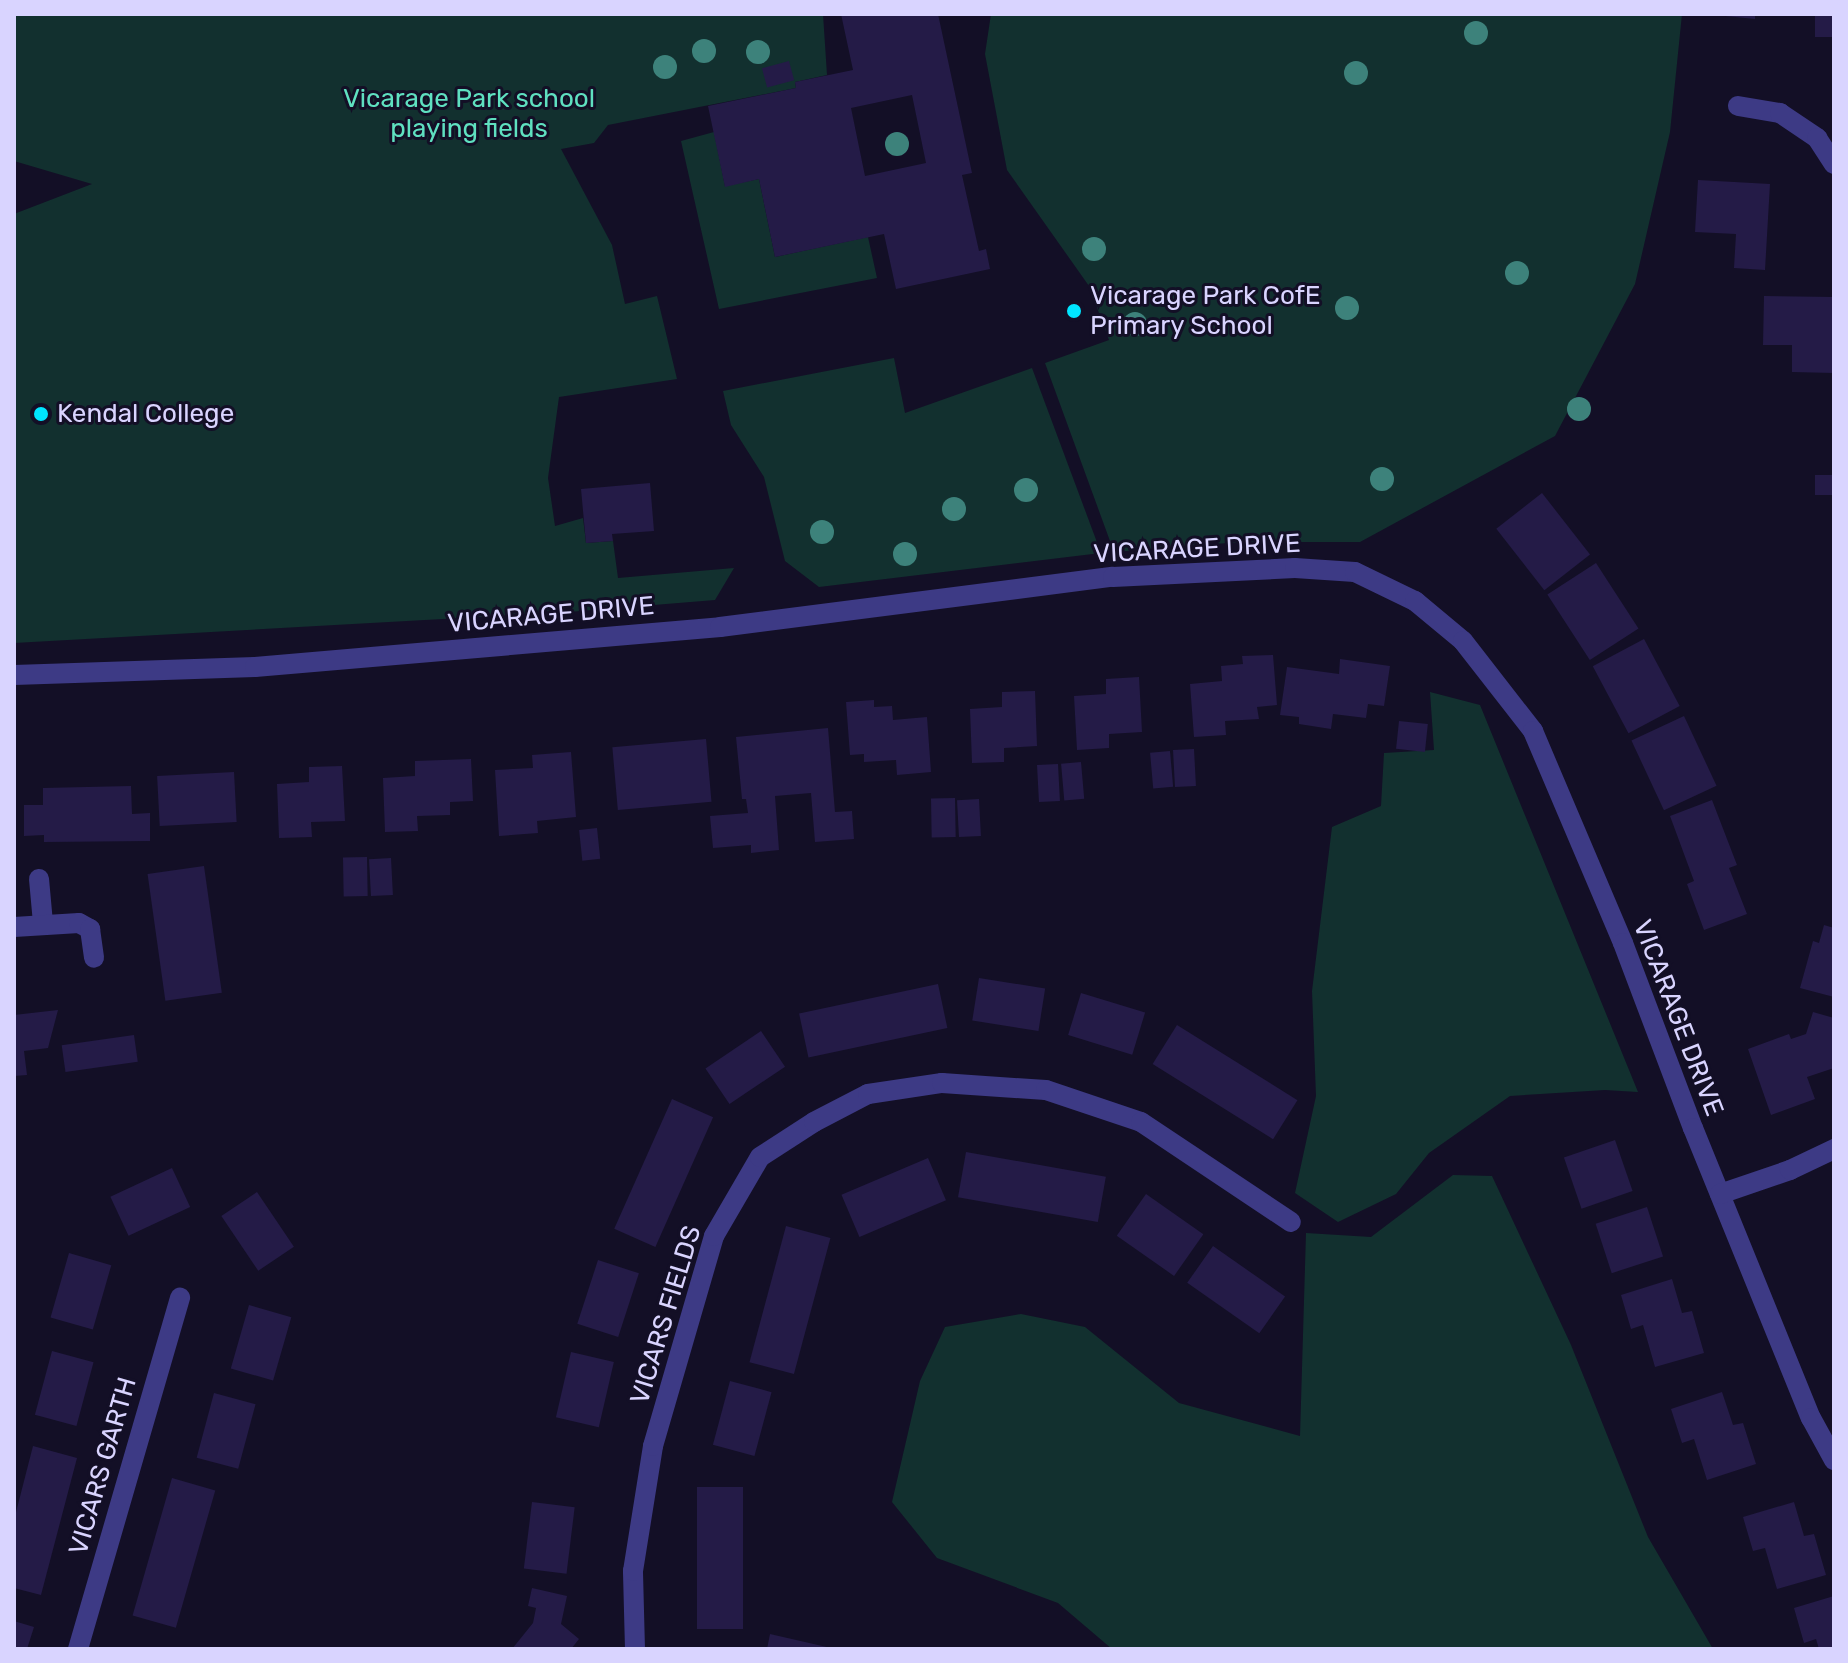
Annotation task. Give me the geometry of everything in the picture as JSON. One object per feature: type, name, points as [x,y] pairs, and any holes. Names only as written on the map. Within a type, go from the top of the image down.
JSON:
[{"type":"street","points":[[1738,106],[1780,113],[1817,138],[1834,164]]},
{"type":"street","name":"VICARAGE DRIVE","points":[[14,675],[255,667],[720,627],[1113,577],[1295,568],[1355,572],[1415,601],[1463,641],[1533,731],[1623,943],[1811,1418],[1834,1460]]},
{"type":"street","points":[[39,879],[43,923]]},
{"type":"street","points":[[14,927],[79,923],[90,929],[94,958]]},
{"type":"street","name":"VICARS FIELDS","points":[[635,1649],[633,1571],[653,1446],[714,1236],[760,1157],[801,1130],[868,1094],[942,1083],[1046,1090],[1141,1122],[1291,1222]]},
{"type":"street","points":[[1720,1194],[1790,1170],[1834,1149]]},
{"type":"street","name":"VICARS GARTH","points":[[78,1649],[180,1298]]},
{"type":"green space","name":"Vicarage Park school playing fields","points":[[14,14],[823,14],[827,75],[795,82],[796,88],[608,125],[594,143],[561,149],[612,245],[625,304],[657,296],[677,379],[559,397],[548,478],[555,526],[583,518],[586,543],[613,541],[618,578],[734,568],[715,600],[568,612],[14,643],[14,214],[92,184],[14,161]]},
{"type":"green space","points":[[991,14],[1682,14],[1670,132],[1635,284],[1555,436],[1360,542],[1240,542],[1114,552],[1045,363],[1109,340],[1089,286],[1007,170],[985,54]]},
{"type":"green space","points":[[714,132],[725,186],[759,179],[775,257],[868,237],[877,278],[719,309],[681,141]]},
{"type":"green space","points":[[894,358],[905,413],[1032,368],[1101,553],[819,587],[785,561],[764,477],[731,425],[723,391]]},
{"type":"green space","points":[[1430,692],[1480,705],[1638,1092],[1605,1090],[1510,1096],[1429,1153],[1396,1194],[1338,1222],[1295,1193],[1316,1096],[1312,991],[1332,827],[1381,806],[1384,753],[1434,750]]},
{"type":"green space","points":[[1453,1175],[1492,1176],[1571,1345],[1648,1537],[1713,1649],[1112,1649],[1058,1603],[937,1558],[892,1502],[920,1381],[945,1327],[1021,1314],[1085,1327],[1179,1403],[1300,1436],[1306,1233],[1371,1237]]},
{"type":"building","points":[[841,14],[938,14],[972,173],[962,175],[979,251],[986,249],[990,269],[896,289],[884,234],[775,257],[759,179],[725,187],[708,106],[796,88],[795,82],[853,70]],"holes":[[[912,95],[926,163],[865,176],[851,108]]]},
{"type":"building","points":[[1706,14],[1755,14],[1755,19]]},
{"type":"building","points":[[1815,14],[1834,14],[1834,37],[1815,37]]},
{"type":"building","points":[[789,61],[794,80],[767,88],[762,68]]},
{"type":"building","points":[[1698,180],[1770,184],[1765,270],[1734,268],[1736,234],[1695,232]]},
{"type":"building","points":[[1764,296],[1834,297],[1834,373],[1792,372],[1792,345],[1763,345]]},
{"type":"building","points":[[1815,475],[1834,475],[1834,495],[1815,495]]},
{"type":"building","points":[[650,483],[654,531],[612,534],[613,541],[586,543],[581,489]]},
{"type":"building","points":[[1542,493],[1590,554],[1544,590],[1496,529]]},
{"type":"building","points":[[1596,563],[1638,628],[1590,660],[1547,595]]},
{"type":"building","points":[[1644,639],[1680,706],[1628,733],[1593,666]]},
{"type":"building","points":[[1273,655],[1277,705],[1257,707],[1259,719],[1225,721],[1226,735],[1194,737],[1190,684],[1222,681],[1221,666],[1243,664],[1242,656]]},
{"type":"building","points":[[1340,659],[1390,666],[1384,706],[1368,704],[1366,718],[1333,714],[1331,729],[1299,724],[1299,717],[1280,715],[1287,667],[1339,674]]},
{"type":"building","points":[[1139,677],[1142,732],[1109,734],[1109,748],[1077,750],[1074,696],[1106,694],[1106,679]]},
{"type":"building","points":[[1035,691],[1037,746],[1004,748],[1004,762],[972,763],[970,709],[1002,707],[1002,692]]},
{"type":"building","points":[[874,700],[874,707],[892,706],[893,720],[927,717],[931,772],[897,775],[896,760],[864,762],[864,754],[850,755],[846,702]]},
{"type":"building","points":[[1684,716],[1717,786],[1664,810],[1631,741]]},
{"type":"building","points":[[1399,721],[1428,724],[1425,752],[1396,749]]},
{"type":"building","points":[[828,728],[835,812],[852,811],[854,839],[815,842],[811,793],[775,796],[779,850],[751,853],[751,845],[713,848],[710,816],[748,813],[746,799],[742,799],[736,737]]},
{"type":"building","points":[[706,739],[711,802],[618,810],[612,747]]},
{"type":"building","points":[[1194,749],[1196,786],[1175,787],[1173,750]]},
{"type":"building","points":[[1170,751],[1173,787],[1153,789],[1150,753]]},
{"type":"building","points":[[571,752],[576,817],[537,821],[538,833],[499,836],[495,770],[533,768],[532,755]]},
{"type":"building","points":[[471,759],[473,801],[450,802],[450,815],[417,816],[418,831],[385,832],[383,778],[415,776],[415,761]]},
{"type":"building","points":[[1081,762],[1084,799],[1064,801],[1061,764]]},
{"type":"building","points":[[1058,764],[1060,801],[1039,802],[1037,765]]},
{"type":"building","points":[[342,766],[345,821],[311,822],[312,837],[279,838],[277,784],[309,782],[309,767]]},
{"type":"building","points":[[234,772],[237,822],[160,826],[157,776]]},
{"type":"building","points":[[131,786],[132,814],[150,813],[150,841],[44,842],[44,835],[24,836],[24,805],[43,805],[43,788]]},
{"type":"building","points":[[931,798],[955,798],[956,837],[932,837]]},
{"type":"building","points":[[979,799],[981,836],[959,837],[957,800]]},
{"type":"building","points":[[1712,800],[1737,865],[1729,868],[1747,914],[1704,930],[1687,884],[1694,881],[1670,816]]},
{"type":"building","points":[[597,828],[600,859],[582,861],[579,830]]},
{"type":"building","points":[[343,857],[367,857],[368,896],[344,896]]},
{"type":"building","points":[[391,858],[393,895],[371,896],[369,859]]},
{"type":"building","points":[[204,866],[222,993],[165,1001],[148,874]]},
{"type":"building","points":[[1824,925],[1834,928],[1834,997],[1800,988],[1813,941],[1819,943]]},
{"type":"building","points":[[979,978],[1045,988],[1038,1031],[972,1020]]},
{"type":"building","points":[[938,984],[947,1028],[808,1058],[799,1014]]},
{"type":"building","points":[[1081,993],[1145,1013],[1132,1055],[1068,1035]]},
{"type":"building","points":[[58,1010],[48,1048],[24,1051],[27,1075],[14,1076],[14,1015]]},
{"type":"building","points":[[1813,1012],[1834,1018],[1834,1068],[1807,1077],[1815,1099],[1771,1115],[1748,1049],[1789,1034],[1791,1039],[1806,1034]]},
{"type":"building","points":[[1177,1025],[1297,1100],[1273,1139],[1153,1064]]},
{"type":"building","points":[[761,1031],[785,1067],[729,1104],[705,1068]]},
{"type":"building","points":[[134,1035],[138,1062],[65,1072],[62,1045]]},
{"type":"building","points":[[672,1099],[713,1117],[655,1247],[614,1229]]},
{"type":"building","points":[[1615,1140],[1633,1191],[1582,1209],[1564,1158]]},
{"type":"building","points":[[966,1152],[1106,1177],[1098,1222],[958,1197]]},
{"type":"building","points":[[928,1158],[946,1200],[859,1237],[841,1195]]},
{"type":"building","points":[[172,1168],[190,1207],[129,1236],[110,1197]]},
{"type":"building","points":[[257,1192],[294,1247],[258,1271],[221,1216]]},
{"type":"building","points":[[1146,1194],[1203,1234],[1174,1276],[1117,1236]]},
{"type":"building","points":[[1647,1207],[1663,1256],[1612,1273],[1596,1224]]},
{"type":"building","points":[[786,1226],[830,1238],[794,1374],[750,1362]]},
{"type":"building","points":[[1213,1246],[1285,1296],[1259,1333],[1187,1283]]},
{"type":"building","points":[[69,1253],[111,1265],[93,1330],[51,1317]]},
{"type":"building","points":[[598,1260],[639,1273],[618,1337],[577,1324]]},
{"type":"building","points":[[1672,1279],[1682,1313],[1692,1311],[1704,1353],[1655,1367],[1643,1325],[1631,1329],[1621,1295]]},
{"type":"building","points":[[249,1305],[291,1317],[273,1381],[231,1368]]},
{"type":"building","points":[[52,1351],[94,1362],[76,1426],[35,1415]]},
{"type":"building","points":[[571,1352],[614,1362],[599,1427],[556,1417]]},
{"type":"building","points":[[730,1381],[772,1392],[754,1456],[713,1445]]},
{"type":"building","points":[[1722,1392],[1733,1425],[1743,1423],[1756,1464],[1707,1480],[1694,1439],[1682,1443],[1671,1409]]},
{"type":"building","points":[[214,1393],[256,1404],[238,1469],[197,1458]]},
{"type":"building","points":[[33,1446],[77,1458],[41,1595],[14,1588],[14,1520]]},
{"type":"building","points":[[172,1478],[215,1490],[176,1628],[133,1615]]},
{"type":"building","points":[[697,1487],[743,1487],[743,1629],[697,1629]]},
{"type":"building","points":[[532,1502],[575,1507],[567,1574],[524,1569]]},
{"type":"building","points":[[1794,1502],[1804,1536],[1814,1534],[1826,1575],[1777,1589],[1765,1548],[1753,1551],[1743,1517]]},
{"type":"building","points":[[532,1588],[567,1596],[561,1624],[579,1639],[571,1649],[512,1649],[533,1623],[536,1608],[528,1606]]},
{"type":"building","points":[[1834,1596],[1834,1649],[1819,1649],[1816,1639],[1804,1643],[1794,1608]]},
{"type":"building","points":[[14,1621],[34,1627],[27,1649],[14,1649]]},
{"type":"building","points":[[770,1634],[831,1648],[831,1649],[767,1649]]},
{"type":"place","name":"Vicarage Park CofE Primary School","points":[[1074,311]]},
{"type":"place","name":"Kendal College","points":[[41,414]]}]
